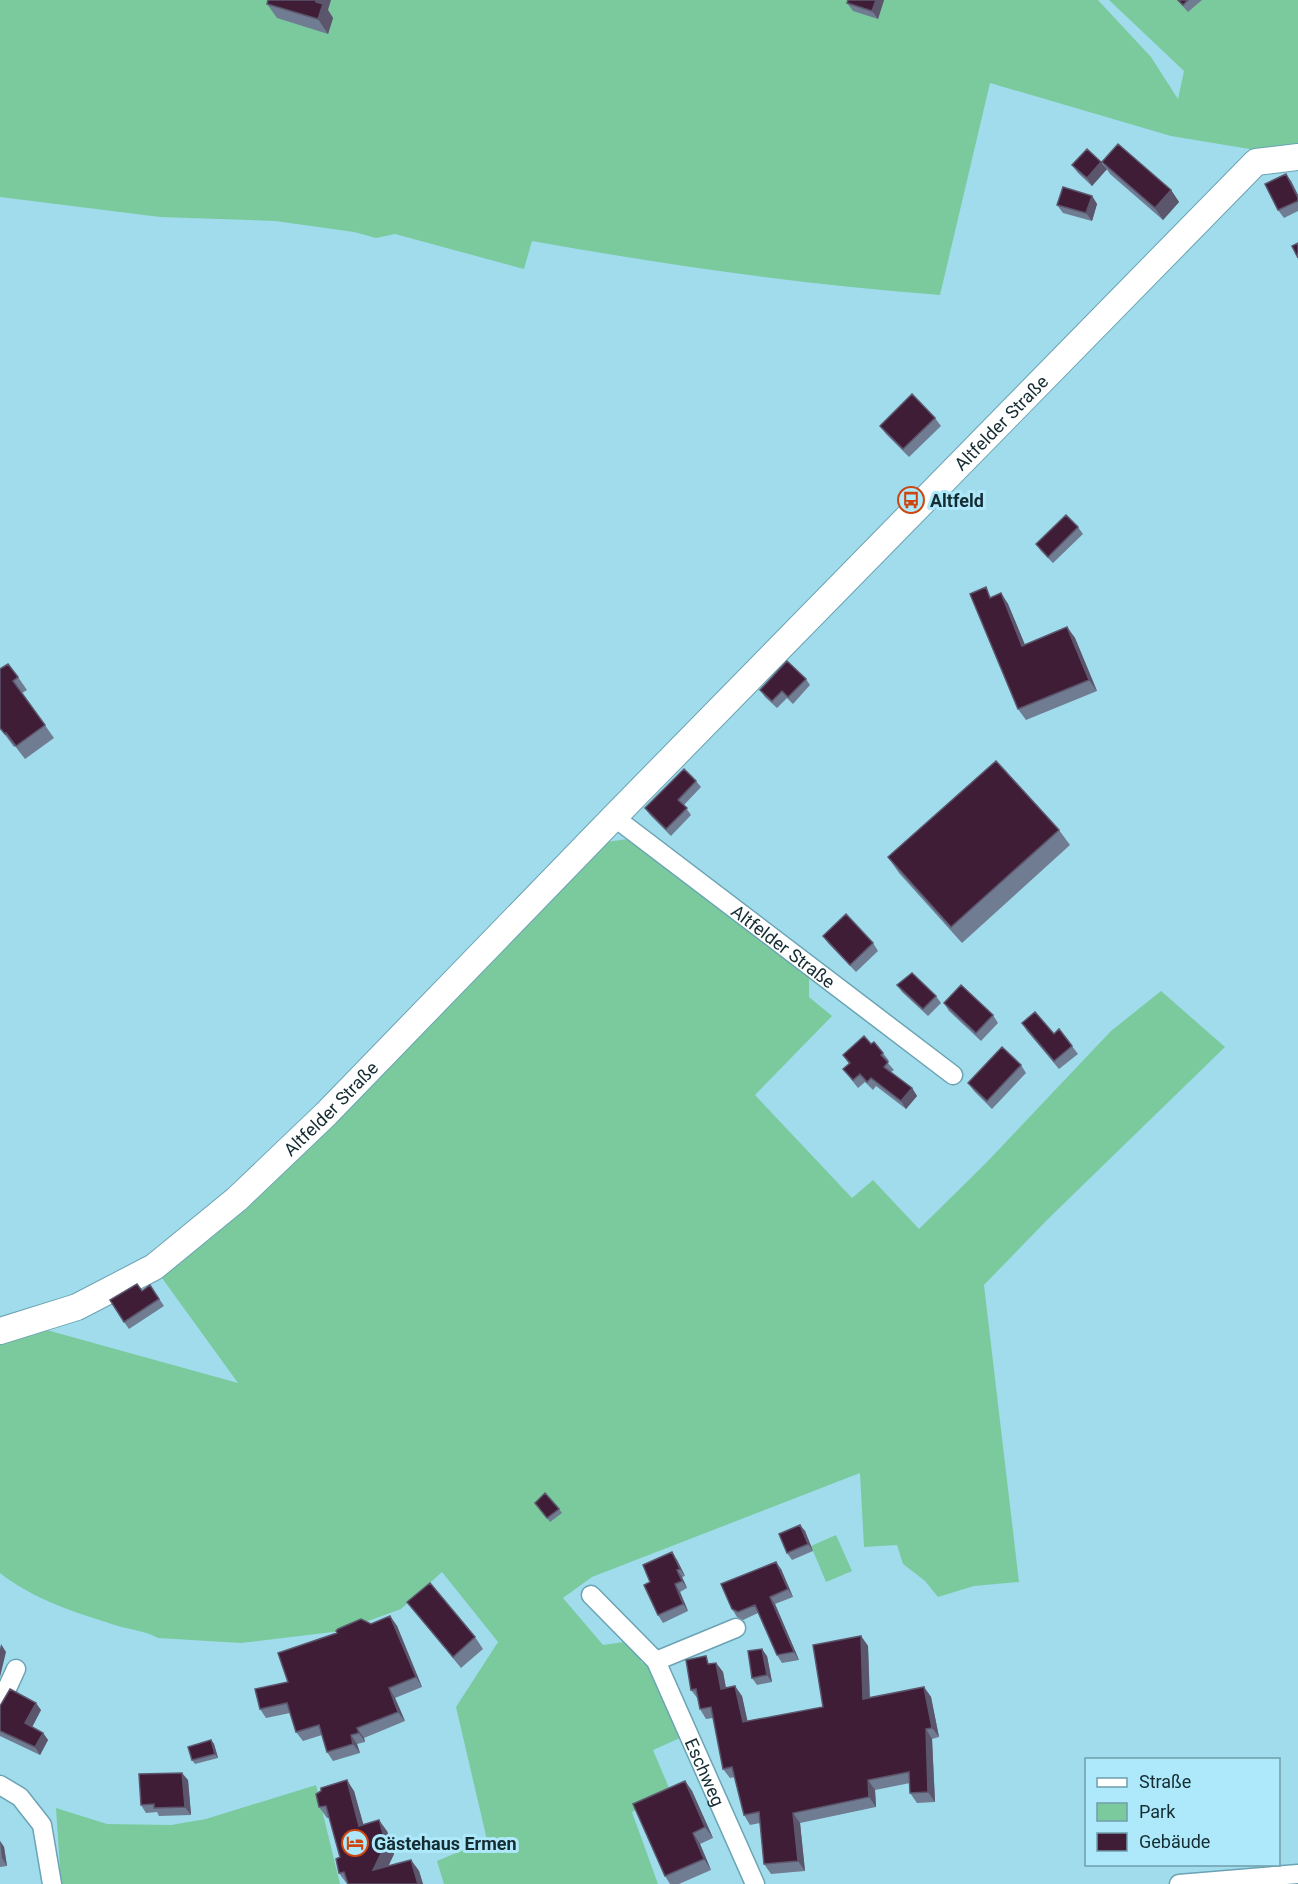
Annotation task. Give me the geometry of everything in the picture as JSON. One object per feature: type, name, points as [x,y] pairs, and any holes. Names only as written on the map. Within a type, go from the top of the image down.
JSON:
[{"type":"street","name":"Altfelder Straße","points":[[0,1331],[77,1307],[154,1267],[237,1199],[326,1114],[1256,162],[1298,157]]},
{"type":"street","name":"Altfelder Straße","points":[[614,817],[952,1075]]},
{"type":"street","name":"Eschweg","points":[[591,1595],[656,1661],[755,1884]]},
{"type":"street","points":[[656,1661],[736,1628]]},
{"type":"street","points":[[0,1704],[16,1669]]},
{"type":"street","points":[[0,1785],[20,1797],[42,1825],[52,1884]]},
{"type":"street","points":[[1179,1884],[1298,1874]]},
{"type":"green space","points":[[0,0],[1098,0],[1151,57],[1178,99],[1184,71],[1109,0],[1298,0],[1298,157],[1171,136],[990,83],[940,295],[837,286],[735,273],[532,241],[524,269],[395,234],[376,238],[354,232],[275,221],[160,217],[0,197]]},
{"type":"green space","points":[[628,839],[809,976],[809,997],[832,1016],[755,1095],[852,1198],[873,1180],[919,1229],[985,1164],[1111,1031],[1161,991],[1225,1047],[1048,1219],[984,1285],[1019,1582],[974,1586],[938,1597],[925,1581],[903,1564],[897,1545],[864,1547],[860,1473],[592,1577],[563,1598],[603,1645],[631,1641],[642,1663],[649,1660],[680,1738],[653,1750],[672,1795],[632,1812],[658,1884],[444,1884],[437,1861],[487,1840],[456,1707],[498,1642],[442,1572],[401,1609],[341,1631],[241,1643],[158,1638],[72,1611],[27,1591],[0,1573],[0,1331],[25,1324],[238,1383],[154,1267],[606,842]]},
{"type":"green space","points":[[836,1535],[852,1571],[826,1582],[811,1546]]},
{"type":"green space","points":[[316,1785],[340,1884],[61,1884],[56,1808],[107,1824],[171,1825],[206,1819]]},
{"type":"building","points":[[268,0],[316,0],[323,4],[318,19],[267,4]]},
{"type":"building","points":[[848,0],[876,0],[872,11],[847,3]]},
{"type":"building","points":[[1178,0],[1188,0],[1183,5]]},
{"type":"building","points":[[1118,144],[1171,190],[1155,208],[1102,162]]},
{"type":"building","points":[[1087,149],[1101,162],[1087,178],[1072,165]]},
{"type":"building","points":[[1286,174],[1298,201],[1278,210],[1265,184]]},
{"type":"building","points":[[1063,187],[1092,196],[1086,213],[1057,205]]},
{"type":"building","points":[[1298,243],[1298,258],[1292,246]]},
{"type":"building","points":[[912,394],[935,418],[903,449],[880,426]]},
{"type":"building","points":[[1066,515],[1078,527],[1048,557],[1036,544]]},
{"type":"building","points":[[986,587],[990,598],[1001,593],[1022,646],[1067,627],[1089,680],[1018,709],[970,594]]},
{"type":"building","points":[[787,661],[806,679],[788,697],[782,691],[772,701],[760,690]]},
{"type":"building","points":[[8,664],[18,677],[13,681],[45,725],[16,746],[0,728],[0,669]]},
{"type":"building","points":[[996,761],[1059,830],[951,927],[888,857]]},
{"type":"building","points":[[684,769],[696,781],[678,800],[687,808],[666,829],[645,808]]},
{"type":"building","points":[[846,914],[873,943],[850,965],[823,936]]},
{"type":"building","points":[[912,973],[936,996],[923,1009],[897,985]]},
{"type":"building","points":[[961,985],[993,1015],[976,1033],[944,1003]]},
{"type":"building","points":[[1035,1012],[1054,1034],[1059,1029],[1072,1046],[1054,1061],[1022,1023]]},
{"type":"building","points":[[864,1036],[871,1044],[874,1042],[883,1053],[881,1055],[888,1062],[884,1067],[912,1088],[901,1101],[871,1078],[867,1082],[860,1074],[853,1080],[843,1069],[850,1063],[843,1055]]},
{"type":"building","points":[[1002,1047],[1021,1065],[987,1101],[968,1083]]},
{"type":"building","points":[[137,1284],[142,1291],[150,1285],[159,1299],[124,1322],[110,1300]]},
{"type":"building","points":[[545,1493],[559,1509],[547,1518],[535,1503]]},
{"type":"building","points":[[800,1525],[808,1544],[787,1553],[779,1534]]},
{"type":"building","points":[[672,1552],[680,1569],[677,1570],[682,1581],[675,1584],[683,1604],[658,1615],[644,1585],[650,1582],[643,1565]]},
{"type":"building","points":[[776,1562],[788,1589],[770,1597],[794,1652],[777,1655],[755,1605],[738,1612],[732,1609],[721,1584]]},
{"type":"building","points":[[430,1583],[475,1637],[453,1657],[407,1602]]},
{"type":"building","points":[[390,1616],[416,1677],[389,1688],[398,1712],[357,1728],[359,1733],[351,1735],[353,1744],[327,1752],[319,1725],[296,1732],[287,1703],[260,1709],[255,1689],[288,1682],[278,1653],[337,1633],[338,1629],[361,1619],[371,1624]]},
{"type":"building","points":[[861,1636],[863,1699],[924,1687],[932,1728],[926,1729],[928,1792],[910,1793],[909,1772],[868,1780],[869,1797],[793,1813],[798,1861],[764,1864],[759,1812],[744,1815],[732,1767],[723,1769],[711,1707],[700,1709],[696,1689],[691,1690],[686,1660],[706,1656],[708,1664],[716,1663],[721,1689],[735,1686],[743,1722],[823,1707],[813,1645]]},
{"type":"building","points":[[762,1649],[767,1675],[752,1678],[748,1651]]},
{"type":"building","points":[[10,1689],[36,1703],[25,1723],[43,1733],[35,1747],[0,1731],[0,1706]]},
{"type":"building","points":[[211,1740],[215,1754],[192,1760],[188,1747]]},
{"type":"building","points":[[182,1773],[185,1807],[154,1808],[154,1804],[141,1805],[139,1774]]},
{"type":"building","points":[[347,1780],[359,1826],[379,1820],[386,1843],[373,1870],[411,1860],[418,1884],[348,1884],[344,1872],[339,1873],[336,1859],[340,1857],[326,1806],[319,1807],[316,1794],[321,1791],[321,1788]]},
{"type":"building","points":[[685,1781],[705,1827],[693,1833],[704,1859],[665,1876],[633,1804]]},
{"type":"place","name":"Altfeld","points":[[911,500]]},
{"type":"place","name":"Gästehaus Ermen","points":[[355,1843]]}]
